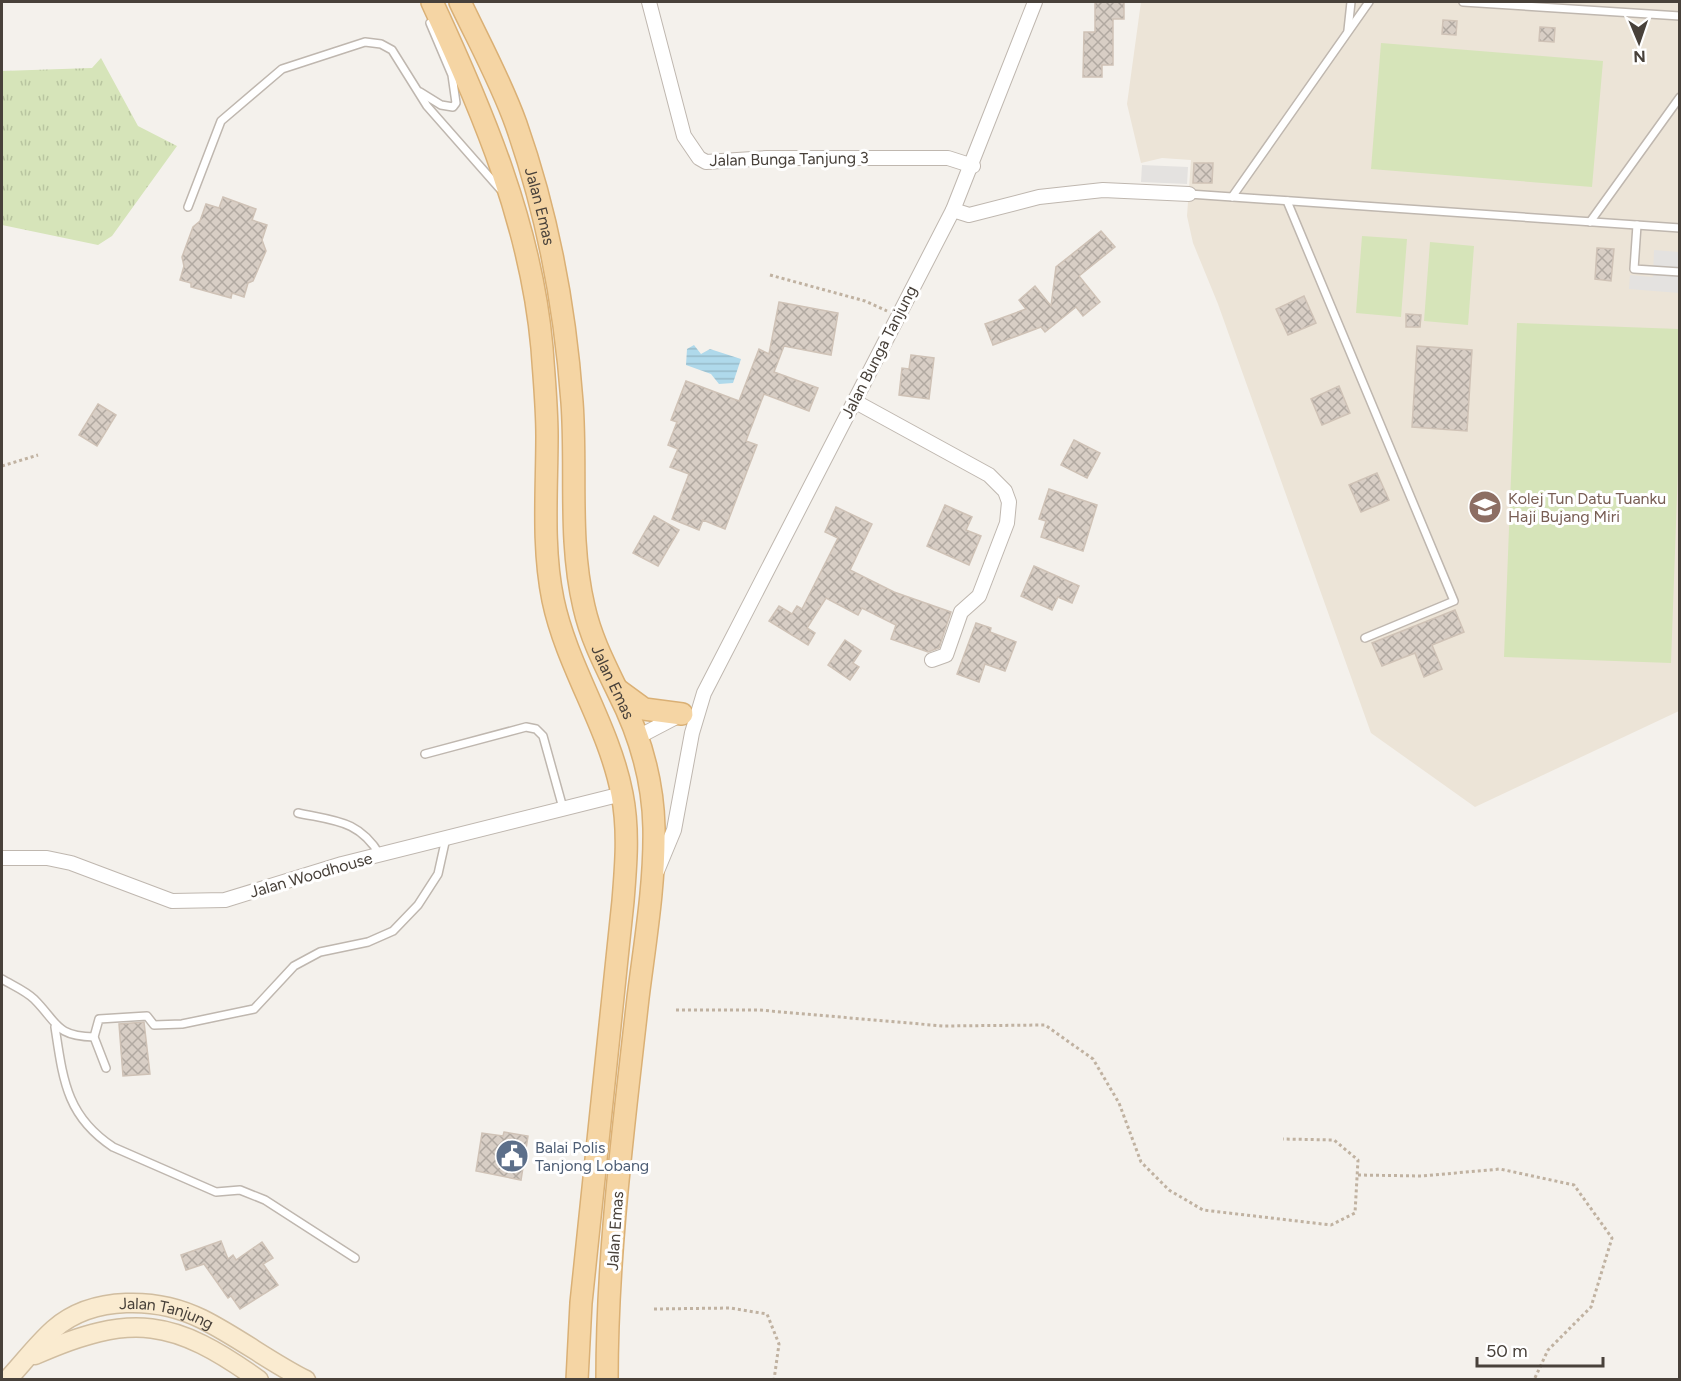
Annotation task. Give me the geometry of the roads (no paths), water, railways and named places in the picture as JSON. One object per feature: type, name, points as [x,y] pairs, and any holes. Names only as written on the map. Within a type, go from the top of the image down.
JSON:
[{"type":"main road","name":"Jalan Emas","points":[[460,2],[514,121],[540,197],[558,274],[572,406],[574,543],[578,574],[592,639],[603,666],[618,690],[638,737],[650,778],[654,828],[651,887],[618,1176],[607,1342],[607,1380]]},
{"type":"main road","name":"Jalan Emas","points":[[428,6],[492,137],[530,274],[541,346],[547,433],[546,508],[553,600],[572,659],[608,745],[622,794],[627,844],[623,901],[573,1375]]},
{"type":"main road","points":[[618,690],[644,709],[682,714]]},
{"type":"main road","points":[[622,794],[622,757],[629,743],[638,737]]},
{"type":"street","name":"Jalan Bunga Tanjung 3","points":[[649,2],[684,136],[699,158],[706,162],[767,158],[948,158],[973,166]]},
{"type":"street","name":"Jalan Bunga Tanjung","points":[[704,693],[953,210],[973,166],[1035,2]]},
{"type":"street","points":[[953,210],[969,215],[1068,192],[1103,190],[1189,194]]},
{"type":"street","points":[[854,401],[989,475],[1005,491],[1009,502],[1007,523],[980,596],[961,612],[946,655],[932,660]]},
{"type":"street","points":[[638,737],[682,714],[704,693]]},
{"type":"street","points":[[651,887],[674,830],[692,733],[704,693]]},
{"type":"street","name":"Jalan Woodhouse","points":[[2,858],[47,858],[71,862],[172,901],[225,900],[380,855],[622,794]]},
{"type":"street","name":"Jalan Tanjung","points":[[7,1380],[55,1329],[78,1314],[111,1304],[139,1304],[201,1318],[306,1380]]},
{"type":"street","name":"Jalan Tanjung","points":[[28,1358],[99,1330],[146,1328],[167,1331],[211,1347],[259,1380]]},
{"type":"lane","points":[[1347,32],[1351,2]]},
{"type":"lane","points":[[1232,197],[1369,2]]},
{"type":"lane","points":[[1463,2],[1569,5],[1680,16]]},
{"type":"lane","points":[[418,90],[441,105],[453,106],[456,103],[452,75],[428,6]]},
{"type":"lane","points":[[188,207],[221,121],[282,69],[371,42],[392,50],[427,106],[490,175],[513,206]]},
{"type":"lane","points":[[1590,222],[1680,97]]},
{"type":"lane","points":[[1189,194],[1680,228]]},
{"type":"lane","points":[[1287,201],[1454,601],[1365,638]]},
{"type":"lane","points":[[1637,225],[1634,269],[1680,272]]},
{"type":"lane","points":[[425,754],[526,727],[536,729],[543,736],[563,808]]},
{"type":"lane","points":[[298,813],[361,829],[380,855]]},
{"type":"lane","points":[[106,1068],[94,1037],[99,1019],[147,1016],[154,1025],[182,1024],[254,1009],[294,966],[320,952],[368,942],[393,931],[418,905],[438,874],[446,838]]},
{"type":"lane","points":[[2,979],[33,998],[56,1027],[73,1037],[94,1037]]},
{"type":"lane","points":[[56,1027],[64,1083],[78,1115],[98,1136],[113,1147],[216,1192],[240,1190],[265,1200],[355,1258]]},
{"type":"water","points":[[694,345],[701,354],[710,349],[741,359],[733,383],[719,384],[711,374],[686,365],[687,349]]},
{"type":"place","name":"Kolej Tun Datu Tuanku Haji Bujang Miri","points":[[1485,507]]},
{"type":"place","name":"Balai Polis Tanjong Lobang","points":[[512,1156]]}]
